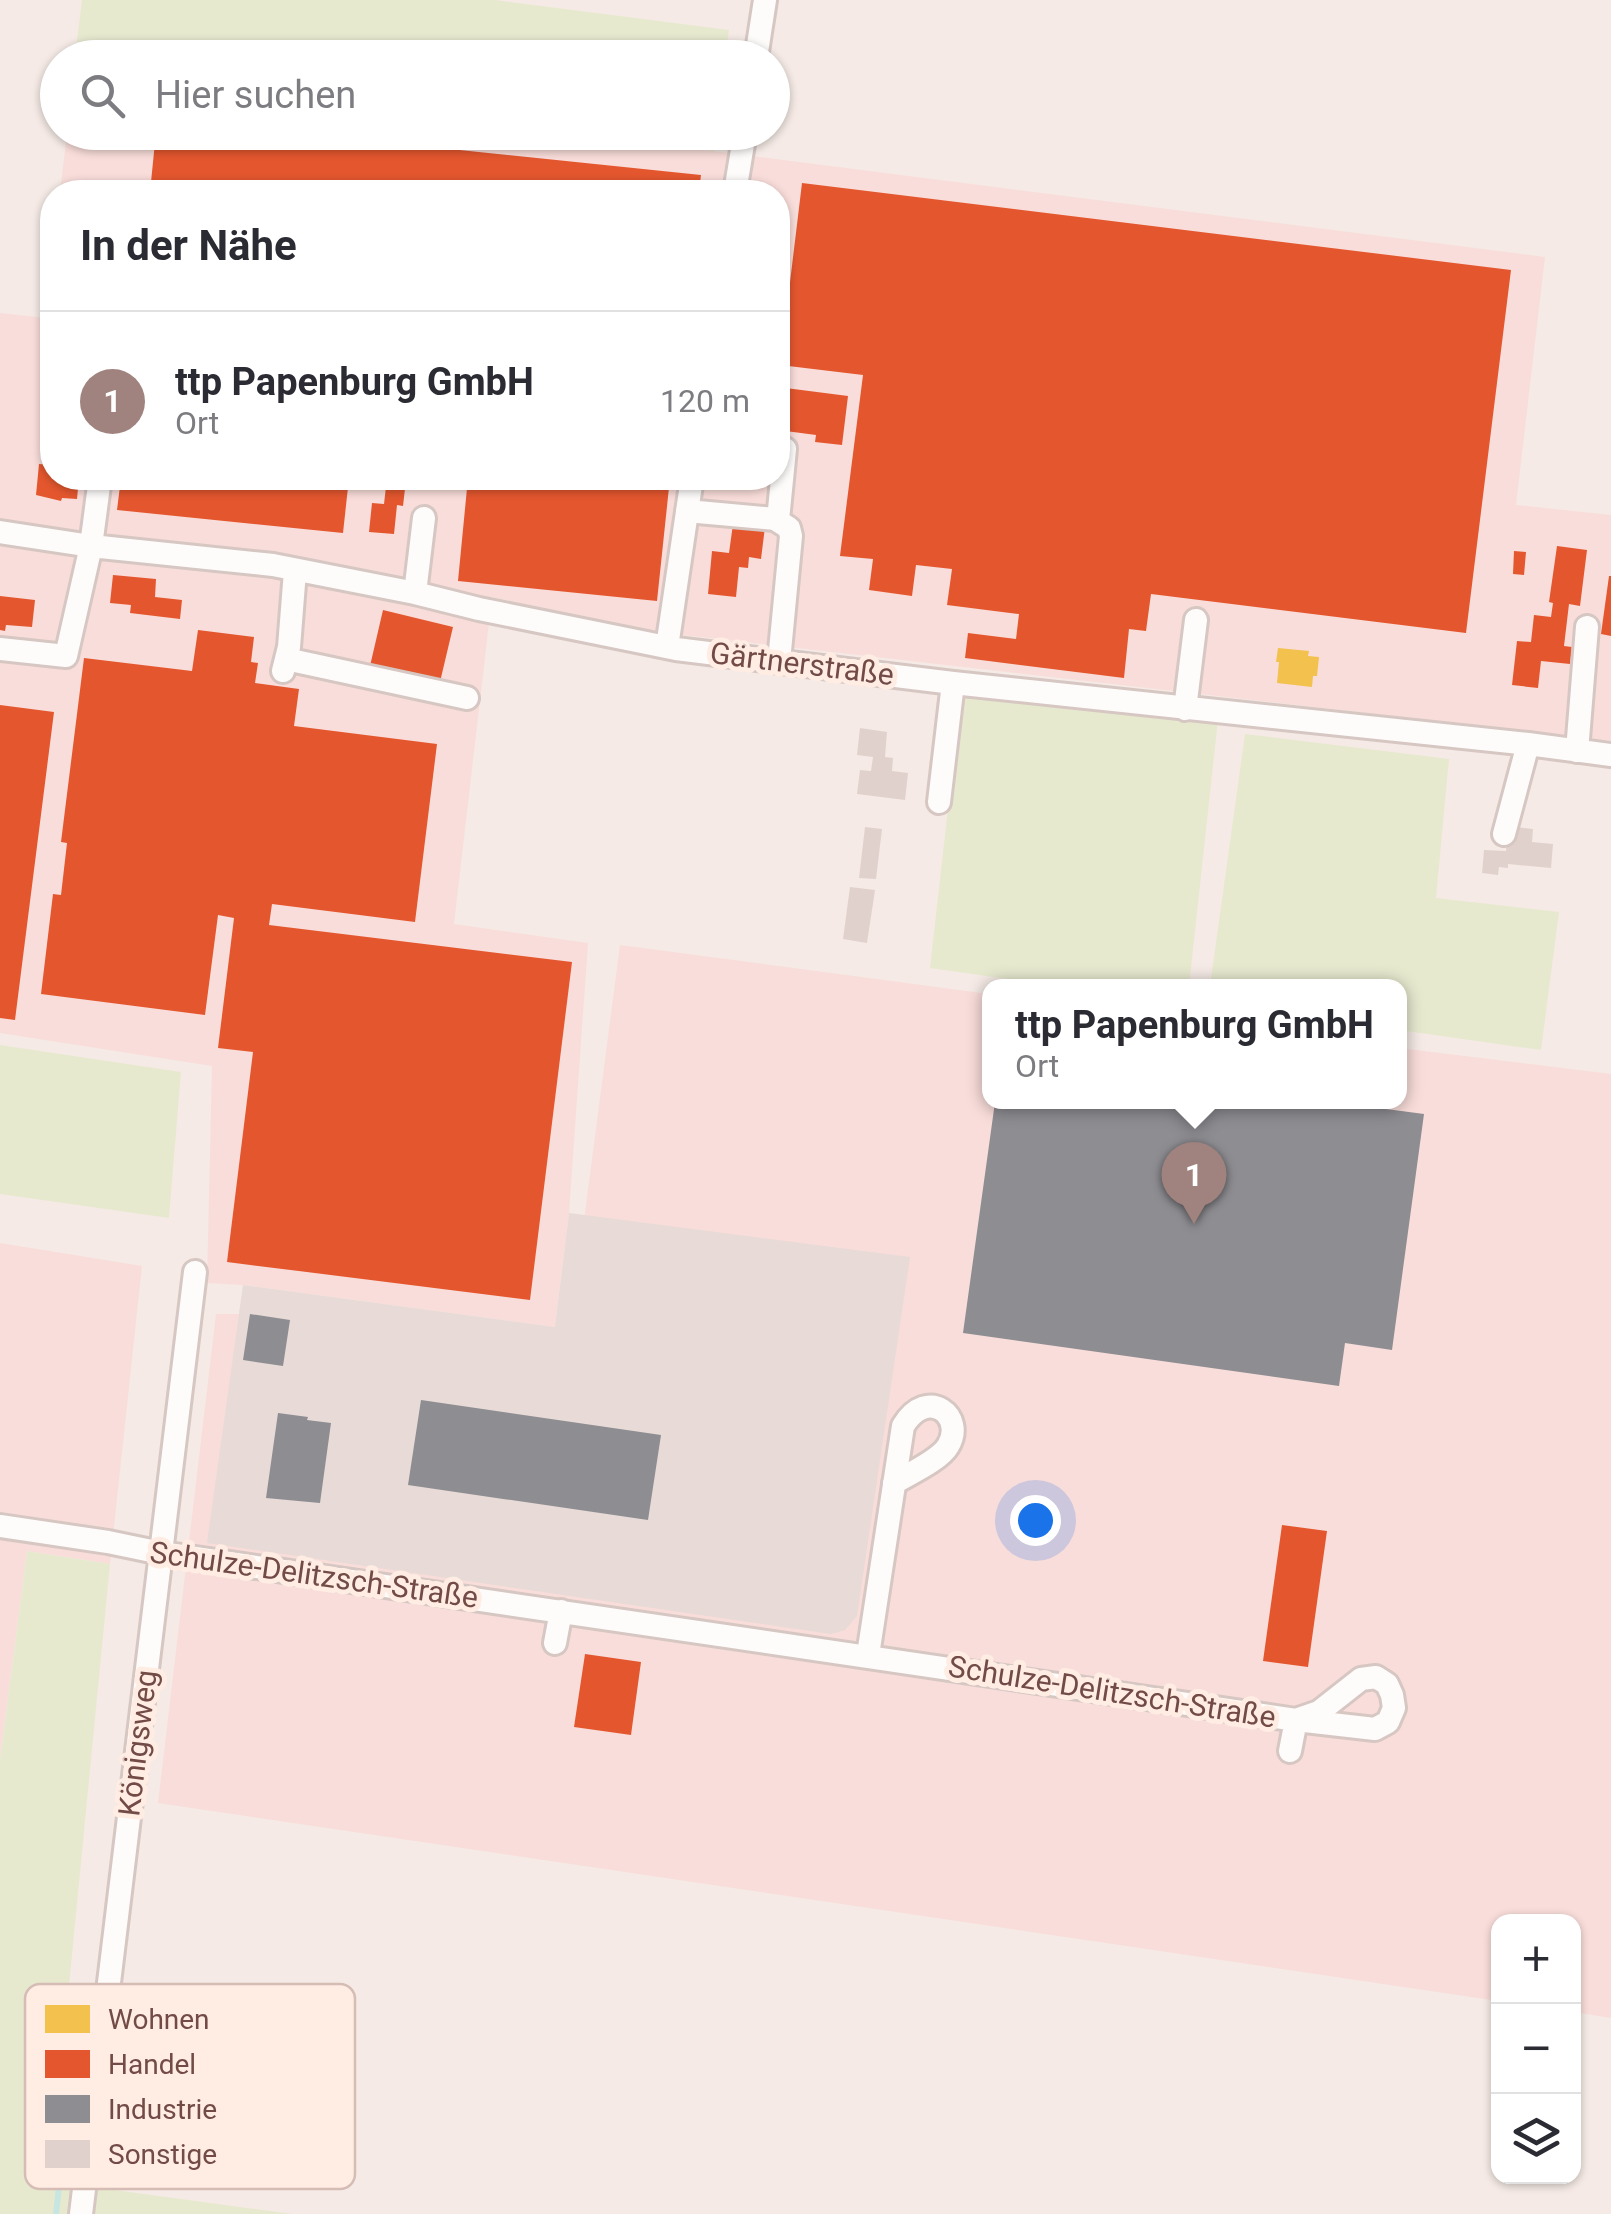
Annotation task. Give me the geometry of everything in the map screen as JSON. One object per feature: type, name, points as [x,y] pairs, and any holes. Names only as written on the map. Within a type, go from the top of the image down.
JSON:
[{"type":"street","points":[[758,40],[764,0]]},
{"type":"street","points":[[738,180],[742,150]]},
{"type":"street","points":[[0,649],[66,656],[98,490]]},
{"type":"street","points":[[667,647],[690,490]]},
{"type":"street","points":[[778,520],[781,490]]},
{"type":"street","points":[[687,512],[778,520],[789,528],[780,662]]},
{"type":"street","points":[[415,593],[424,518]]},
{"type":"street","name":"Gärtnerstraße","points":[[0,532],[90,546],[273,565],[667,647],[953,684],[1611,755]]},
{"type":"street","points":[[295,571],[284,667],[467,698]]},
{"type":"street","points":[[1185,708],[1196,620]]},
{"type":"street","points":[[1577,752],[1587,627]]},
{"type":"street","points":[[940,802],[953,684]]},
{"type":"street","points":[[1504,834],[1528,744]]},
{"type":"street","name":"Königsweg","points":[[109,1984],[195,1272]]},
{"type":"street","points":[[868,1655],[894,1483]]},
{"type":"street","name":"Schulze-Delitzsch-Straße","points":[[0,1526],[69,1525],[161,1553],[1296,1720],[1290,1751]]},
{"type":"street","points":[[555,1644],[561,1611]]},
{"type":"street","name":"Königsweg","points":[[81,2214],[84,2189]]},
{"type":"shaded area","points":[[65,150],[705,150],[1545,257],[1516,505],[1611,515],[1611,741],[647,631],[492,597],[454,924],[588,943],[569,1213],[555,1327],[207,1283],[212,1066],[0,1033],[0,313],[40,317],[40,490],[790,490],[790,180],[61,180]]},
{"type":"shaded area","points":[[620,945],[982,993],[982,1109],[1407,1109],[1407,1049],[1611,1074],[1611,2018],[1581,2013],[1581,1914],[1491,1914],[1491,2000],[158,1803],[216,1314],[250,1314],[566,1358]]},
{"type":"shaded area","points":[[569,1213],[910,1257],[857,1616],[845,1630],[831,1634],[207,1543],[243,1285],[555,1327]]},
{"type":"shaded area","points":[[0,1243],[142,1266],[110,1564],[27,1551],[0,1759]]},
{"type":"green space","points":[[82,0],[495,0],[729,30],[728,40],[77,40]]},
{"type":"green space","points":[[968,692],[1218,720],[1190,979],[1008,979],[930,968],[960,702]]},
{"type":"green space","points":[[1245,734],[1449,759],[1436,898],[1559,912],[1541,1050],[1407,1031],[1407,979],[1211,979]]},
{"type":"green space","points":[[0,1045],[181,1072],[169,1218],[0,1194]]},
{"type":"green space","points":[[27,1551],[110,1564],[69,1984],[25,1984],[25,2189],[77,2189],[74,2214],[0,2214],[0,1759]]},
{"type":"green space","points":[[90,2189],[107,2189],[292,2214],[87,2214]]},
{"type":"building: Wohnen","points":[[1278,648],[1309,651],[1308,656],[1319,657],[1312,687],[1277,683]]},
{"type":"building: Handel","points":[[154,150],[460,150],[701,175],[700,180],[151,180]]},
{"type":"building: Handel","points":[[802,183],[1511,270],[1466,633],[1151,594],[1146,631],[1129,629],[1124,678],[965,658],[968,633],[1016,639],[1019,614],[947,605],[952,569],[916,565],[912,596],[869,590],[873,559],[840,556],[863,375],[790,366],[790,282]]},
{"type":"building: Handel","points":[[790,389],[848,396],[842,445],[815,442],[816,435],[790,432]]},
{"type":"building: Handel","points":[[39,464],[40,490],[78,490],[77,499],[61,501],[36,495]]},
{"type":"building: Handel","points":[[120,490],[348,490],[343,533],[117,510]]},
{"type":"building: Handel","points":[[386,490],[405,490],[403,506],[397,505],[394,534],[369,532],[372,503],[384,504]]},
{"type":"building: Handel","points":[[467,490],[669,490],[657,601],[458,581]]},
{"type":"building: Handel","points":[[733,524],[765,527],[761,559],[749,557],[748,568],[739,567],[736,597],[708,594],[712,551],[729,553]]},
{"type":"building: Handel","points":[[1557,546],[1587,550],[1580,606],[1569,604],[1564,646],[1572,647],[1570,664],[1541,661],[1538,688],[1512,685],[1517,641],[1531,642],[1534,615],[1551,617],[1553,603],[1549,602]]},
{"type":"building: Handel","points":[[1514,551],[1526,552],[1524,575],[1513,574]]},
{"type":"building: Handel","points":[[113,575],[156,579],[155,597],[182,600],[180,619],[130,613],[131,605],[110,603]]},
{"type":"building: Handel","points":[[1611,576],[1611,636],[1601,634]]},
{"type":"building: Handel","points":[[0,596],[35,600],[32,627],[6,625],[5,631],[0,630]]},
{"type":"building: Handel","points":[[383,610],[453,627],[440,682],[370,666]]},
{"type":"building: Handel","points":[[198,630],[254,637],[251,662],[258,663],[255,683],[299,689],[294,726],[437,744],[415,922],[272,904],[269,925],[572,962],[530,1300],[227,1262],[253,1052],[218,1048],[234,918],[218,915],[205,1015],[41,994],[53,894],[61,895],[67,843],[61,842],[84,658],[192,671]]},
{"type":"building: Handel","points":[[0,705],[54,712],[15,1020],[0,1018]]},
{"type":"building: Handel","points":[[1282,1525],[1327,1531],[1308,1667],[1263,1661]]},
{"type":"building: Handel","points":[[585,1654],[641,1662],[631,1735],[574,1727]]},
{"type":"building: Industrie","points":[[994,1109],[1386,1109],[1424,1114],[1392,1350],[1345,1343],[1339,1386],[963,1333]]},
{"type":"building: Industrie","points":[[250,1314],[290,1320],[283,1366],[243,1360]]},
{"type":"building: Industrie","points":[[421,1400],[661,1435],[648,1520],[408,1485]]},
{"type":"building: Industrie","points":[[278,1413],[331,1423],[320,1503],[266,1498]]},
{"type":"building: Sonstige","points":[[860,728],[887,732],[885,757],[893,758],[892,771],[908,773],[905,800],[857,794],[860,770],[871,771],[873,757],[857,755]]},
{"type":"building: Sonstige","points":[[1508,826],[1533,829],[1532,842],[1553,844],[1551,868],[1508,864],[1508,868],[1499,867],[1498,875],[1482,873],[1484,850],[1506,851]]},
{"type":"building: Sonstige","points":[[865,827],[882,829],[876,879],[859,878]]},
{"type":"building: Sonstige","points":[[850,887],[875,890],[867,943],[843,939]]},
{"type":"waterway","points":[[56,2214],[59,2189]]},
{"type":"place","name":"ttp Papenburg GmbH","points":[[1194,1224]]}]
